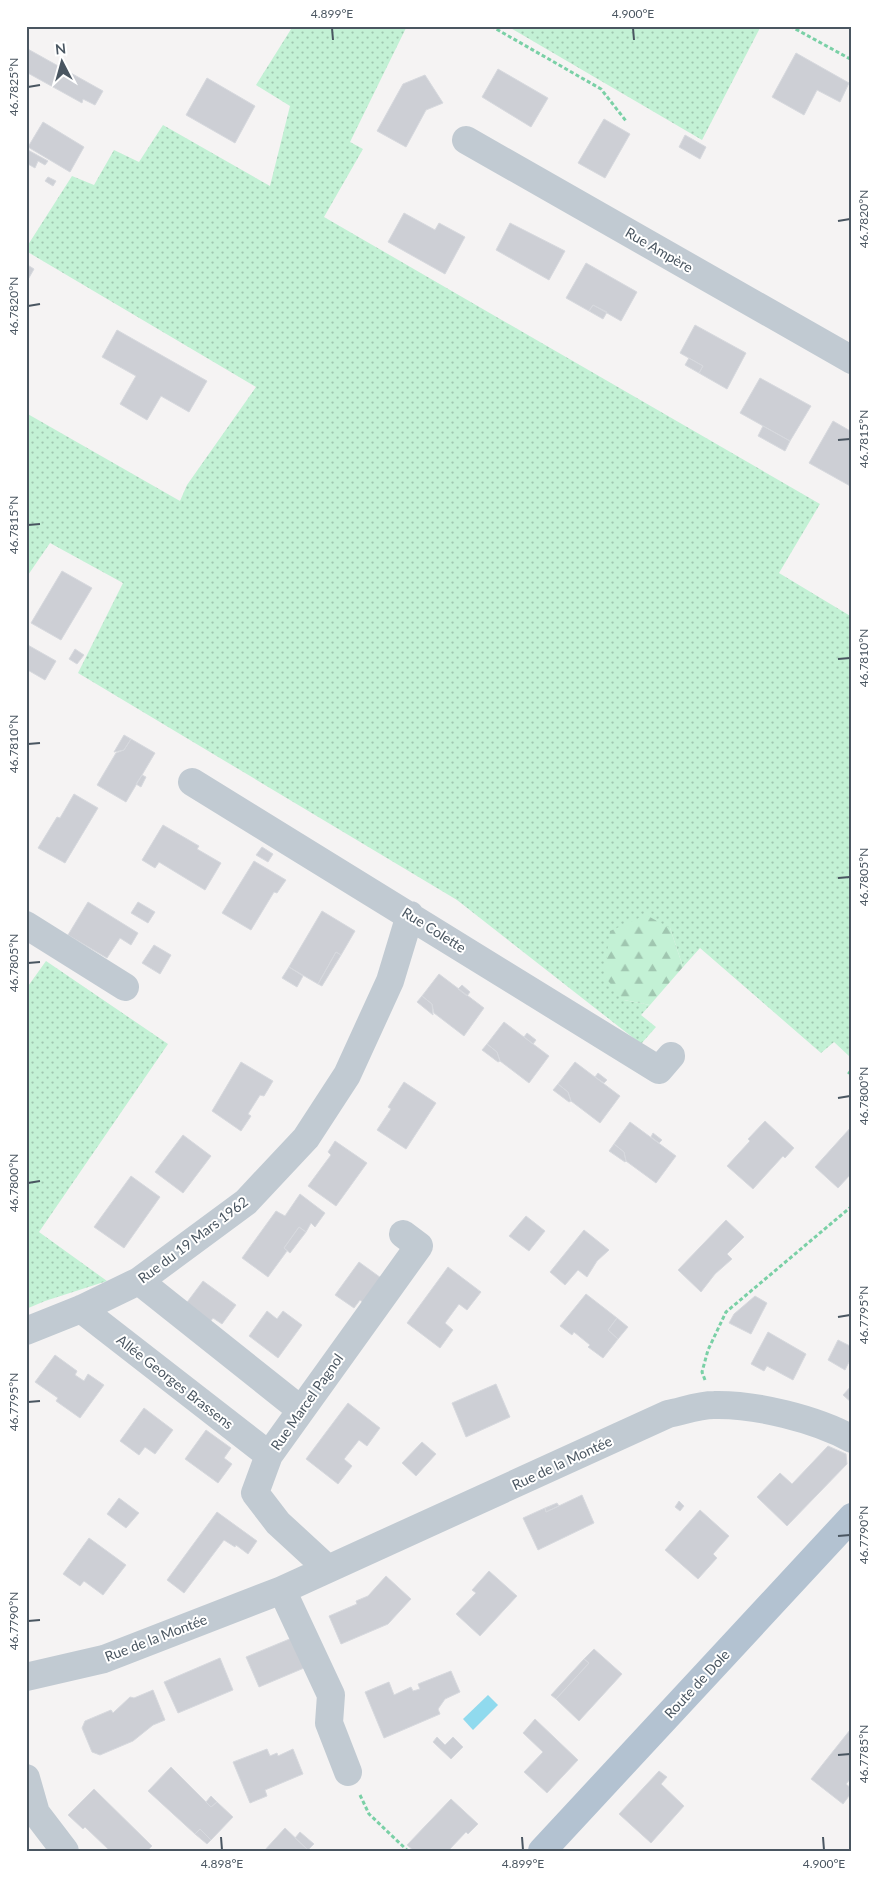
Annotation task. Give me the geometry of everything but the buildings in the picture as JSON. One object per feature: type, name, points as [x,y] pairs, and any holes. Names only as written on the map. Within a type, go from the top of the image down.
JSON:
[{"type":"main road","name":"Route de Dole","points":[[542,1851],[852,1517]]},
{"type":"street","name":"Rue Ampère","points":[[466,140],[852,360]]},
{"type":"street","name":"Rue Colette","points":[[192,782],[660,1070],[671,1056]]},
{"type":"street","name":"Rue du 19 Mars 1962","points":[[26,1331],[81,1309],[139,1282],[246,1202],[306,1138],[347,1075],[390,981],[410,915]]},
{"type":"street","points":[[26,925],[125,987]]},
{"type":"street","name":"Rue Marcel Pagnol","points":[[328,1569],[278,1523],[255,1493],[269,1455],[419,1246],[404,1234]]},
{"type":"street","points":[[139,1282],[301,1410]]},
{"type":"street","name":"Allée Georges Brassens","points":[[81,1309],[269,1455]]},
{"type":"street","name":"Rue de la Montée","points":[[26,1677],[104,1659],[282,1590],[668,1414],[712,1404],[755,1407],[833,1429],[852,1439]]},
{"type":"street","points":[[282,1590],[331,1695],[329,1723],[348,1772]]},
{"type":"street","points":[[26,1778],[36,1813],[65,1851]]},
{"type":"path","points":[[491,26],[601,89],[626,122]]},
{"type":"path","points":[[790,26],[852,60]]},
{"type":"path","points":[[712,1404],[702,1372],[708,1350],[726,1312],[852,1206]]},
{"type":"path","points":[[348,1772],[369,1814],[408,1851]]},
{"type":"green space","points":[[293,26],[407,26],[350,142],[363,149],[324,217],[820,504],[779,573],[852,617],[852,1052],[849,1056],[834,1042],[821,1053],[700,948],[683,967],[670,928],[624,1000],[650,1005],[641,1015],[656,1027],[641,1044],[457,900],[78,673],[123,583],[50,543],[26,578],[26,413],[180,501],[187,485],[256,387],[26,251],[26,248],[72,176],[94,185],[114,150],[139,162],[163,125],[270,186],[290,106],[256,85]]},
{"type":"green space","points":[[507,26],[761,26],[702,140]]},
{"type":"green space","points":[[646,915],[670,928],[683,967],[650,1005],[624,1000],[604,976],[610,931]]},
{"type":"green space","points":[[46,961],[168,1044],[39,1232],[107,1281],[26,1309],[26,989]]},
{"type":"water","points":[[488,1695],[498,1705],[473,1730],[463,1719]]}]
